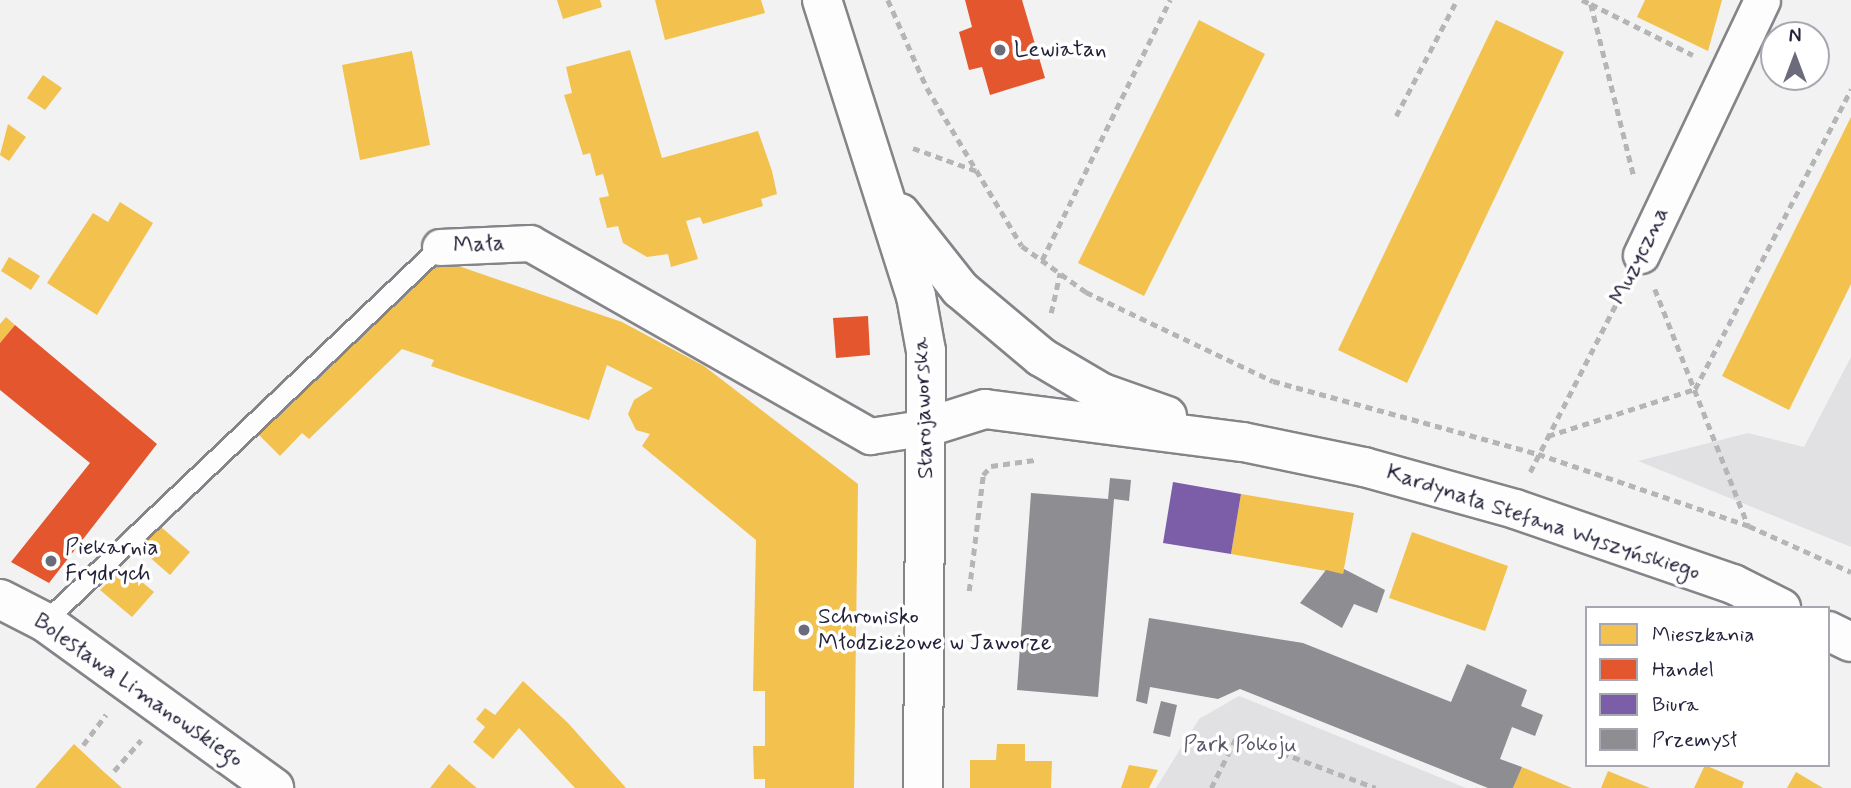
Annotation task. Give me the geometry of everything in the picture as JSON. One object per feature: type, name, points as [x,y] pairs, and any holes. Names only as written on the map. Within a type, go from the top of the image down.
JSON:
[{"type":"street","name":"Starojaworska","points":[[822,0],[916,296],[928,427],[923,788]]},
{"type":"street","name":"Muzyczna","points":[[1641,255],[1762,0]]},
{"type":"street","points":[[883,188],[960,289],[1041,357],[1102,393],[1243,442]]},
{"type":"street","name":"Mała","points":[[440,247],[530,243],[870,436],[928,427]]},
{"type":"street","name":"Kardynała Stefana Wyszyńskiego","points":[[928,427],[985,409],[1243,442],[1515,509],[1733,584],[1778,606]]},
{"type":"street","name":"Bolesława Limanowskiego","points":[[0,599],[45,622],[274,788]]},
{"type":"street","points":[[1830,632],[1851,642]]},
{"type":"lane","name":"Mała","points":[[45,622],[440,247]]},
{"type":"path","points":[[888,0],[927,88],[1022,246],[1086,292],[1272,380],[1538,454],[1749,526],[1851,572]]},
{"type":"path","points":[[1042,260],[1170,0]]},
{"type":"path","points":[[1396,116],[1457,0]]},
{"type":"path","points":[[1582,0],[1728,72]]},
{"type":"path","points":[[1591,4],[1638,192]]},
{"type":"path","points":[[1548,436],[1695,389],[1851,89]]},
{"type":"path","points":[[907,146],[978,171]]},
{"type":"path","points":[[1641,255],[1749,526]]},
{"type":"path","name":"Muzyczna","points":[[1515,509],[1538,454],[1641,255]]},
{"type":"path","points":[[967,604],[983,475],[1007,461],[1046,461]]},
{"type":"path","points":[[83,745],[109,712]]},
{"type":"path","points":[[114,771],[151,728]]},
{"type":"path","points":[[1211,788],[1237,736],[1376,788]]},
{"type":"green space","points":[[1851,357],[1851,547],[1638,461],[1748,433],[1804,447]]},
{"type":"green space","name":"Park Pokoju","points":[[1239,696],[1466,788],[1156,788],[1199,719]]},
{"type":"building: Mieszkania","points":[[557,0],[600,0],[602,7],[563,19]]},
{"type":"building: Mieszkania","points":[[655,0],[761,0],[765,13],[665,40]]},
{"type":"building: Mieszkania","points":[[1645,0],[1722,0],[1708,51],[1637,17]]},
{"type":"building: Mieszkania","points":[[1199,20],[1265,54],[1144,296],[1078,263]]},
{"type":"building: Mieszkania","points":[[1496,20],[1564,52],[1407,383],[1338,350]]},
{"type":"building: Mieszkania","points":[[630,50],[662,158],[758,131],[777,194],[761,199],[763,206],[703,224],[700,217],[686,221],[698,259],[671,267],[668,254],[647,257],[623,243],[618,226],[607,228],[599,198],[609,196],[603,174],[596,176],[590,153],[583,155],[564,95],[572,93],[566,67]]},
{"type":"building: Mieszkania","points":[[412,51],[430,145],[360,160],[342,65]]},
{"type":"building: Mieszkania","points":[[43,75],[62,88],[45,110],[27,98]]},
{"type":"building: Mieszkania","points":[[1851,117],[1851,284],[1789,410],[1722,376]]},
{"type":"building: Mieszkania","points":[[8,124],[26,137],[9,161],[0,155]]},
{"type":"building: Mieszkania","points":[[120,202],[153,223],[97,315],[47,283],[93,213],[108,222]]},
{"type":"building: Mieszkania","points":[[9,257],[40,276],[31,290],[1,271]]},
{"type":"building: Mieszkania","points":[[441,260],[622,322],[704,366],[858,484],[854,788],[765,788],[765,779],[754,779],[753,746],[765,746],[765,691],[753,691],[756,540],[642,446],[650,434],[636,430],[628,414],[634,400],[653,388],[607,365],[589,420],[431,366],[434,360],[402,349],[309,439],[302,433],[280,456],[258,434]]},
{"type":"building: Mieszkania","points":[[6,317],[15,325],[0,343],[0,324]]},
{"type":"building: Mieszkania","points":[[1241,494],[1354,513],[1343,574],[1231,554]]},
{"type":"building: Mieszkania","points":[[161,527],[190,552],[170,575],[139,548]]},
{"type":"building: Mieszkania","points":[[1412,532],[1508,566],[1485,631],[1389,598]]},
{"type":"building: Mieszkania","points":[[124,567],[154,592],[132,617],[100,590]]},
{"type":"building: Mieszkania","points":[[523,681],[568,723],[626,788],[575,788],[519,728],[493,759],[473,742],[485,727],[476,719],[485,708],[495,715]]},
{"type":"building: Mieszkania","points":[[74,744],[104,772],[122,788],[35,788]]},
{"type":"building: Mieszkania","points":[[997,744],[1025,744],[1025,761],[1052,761],[1051,788],[970,788],[970,760],[996,760]]},
{"type":"building: Mieszkania","points":[[449,764],[472,784],[477,788],[430,788]]},
{"type":"building: Mieszkania","points":[[1129,765],[1158,770],[1149,788],[1121,788]]},
{"type":"building: Mieszkania","points":[[1522,767],[1572,788],[1513,788]]},
{"type":"building: Mieszkania","points":[[1704,767],[1744,782],[1742,788],[1694,788]]},
{"type":"building: Mieszkania","points":[[1608,771],[1650,788],[1601,788]]},
{"type":"building: Mieszkania","points":[[1796,772],[1823,788],[1787,788]]},
{"type":"building: Handel","name":"Lewiatan","points":[[965,0],[1022,0],[1045,78],[990,95],[982,67],[969,70],[959,32],[972,27]]},
{"type":"building: Handel","points":[[868,316],[870,355],[836,358],[833,318]]},
{"type":"building: Handel","points":[[15,325],[157,444],[49,583],[11,562],[90,463],[0,390],[0,343]]},
{"type":"building: Biura","points":[[1173,482],[1241,494],[1231,554],[1163,543]]},
{"type":"building: Przemysł","points":[[1110,478],[1131,480],[1129,501],[1114,499],[1098,697],[1017,690],[1031,493],[1108,499]]},
{"type":"building: Przemysł","points":[[1344,569],[1385,590],[1377,613],[1354,604],[1342,628],[1300,603],[1326,570],[1343,574]]},
{"type":"building: Przemysł","points":[[1149,618],[1303,643],[1451,702],[1467,664],[1527,690],[1521,706],[1543,715],[1535,736],[1512,727],[1500,759],[1522,767],[1513,788],[1488,788],[1240,689],[1218,699],[1150,687],[1147,704],[1136,701]]},
{"type":"building: Przemysł","points":[[1161,701],[1177,705],[1170,737],[1153,733]]},
{"type":"place","name":"Lewiatan","points":[[1000,50]]},
{"type":"place","name":"Piekarnia Frydrych","points":[[51,561]]},
{"type":"place","name":"Schronisko Młodzieżowe w Jaworze","points":[[804,630]]}]
